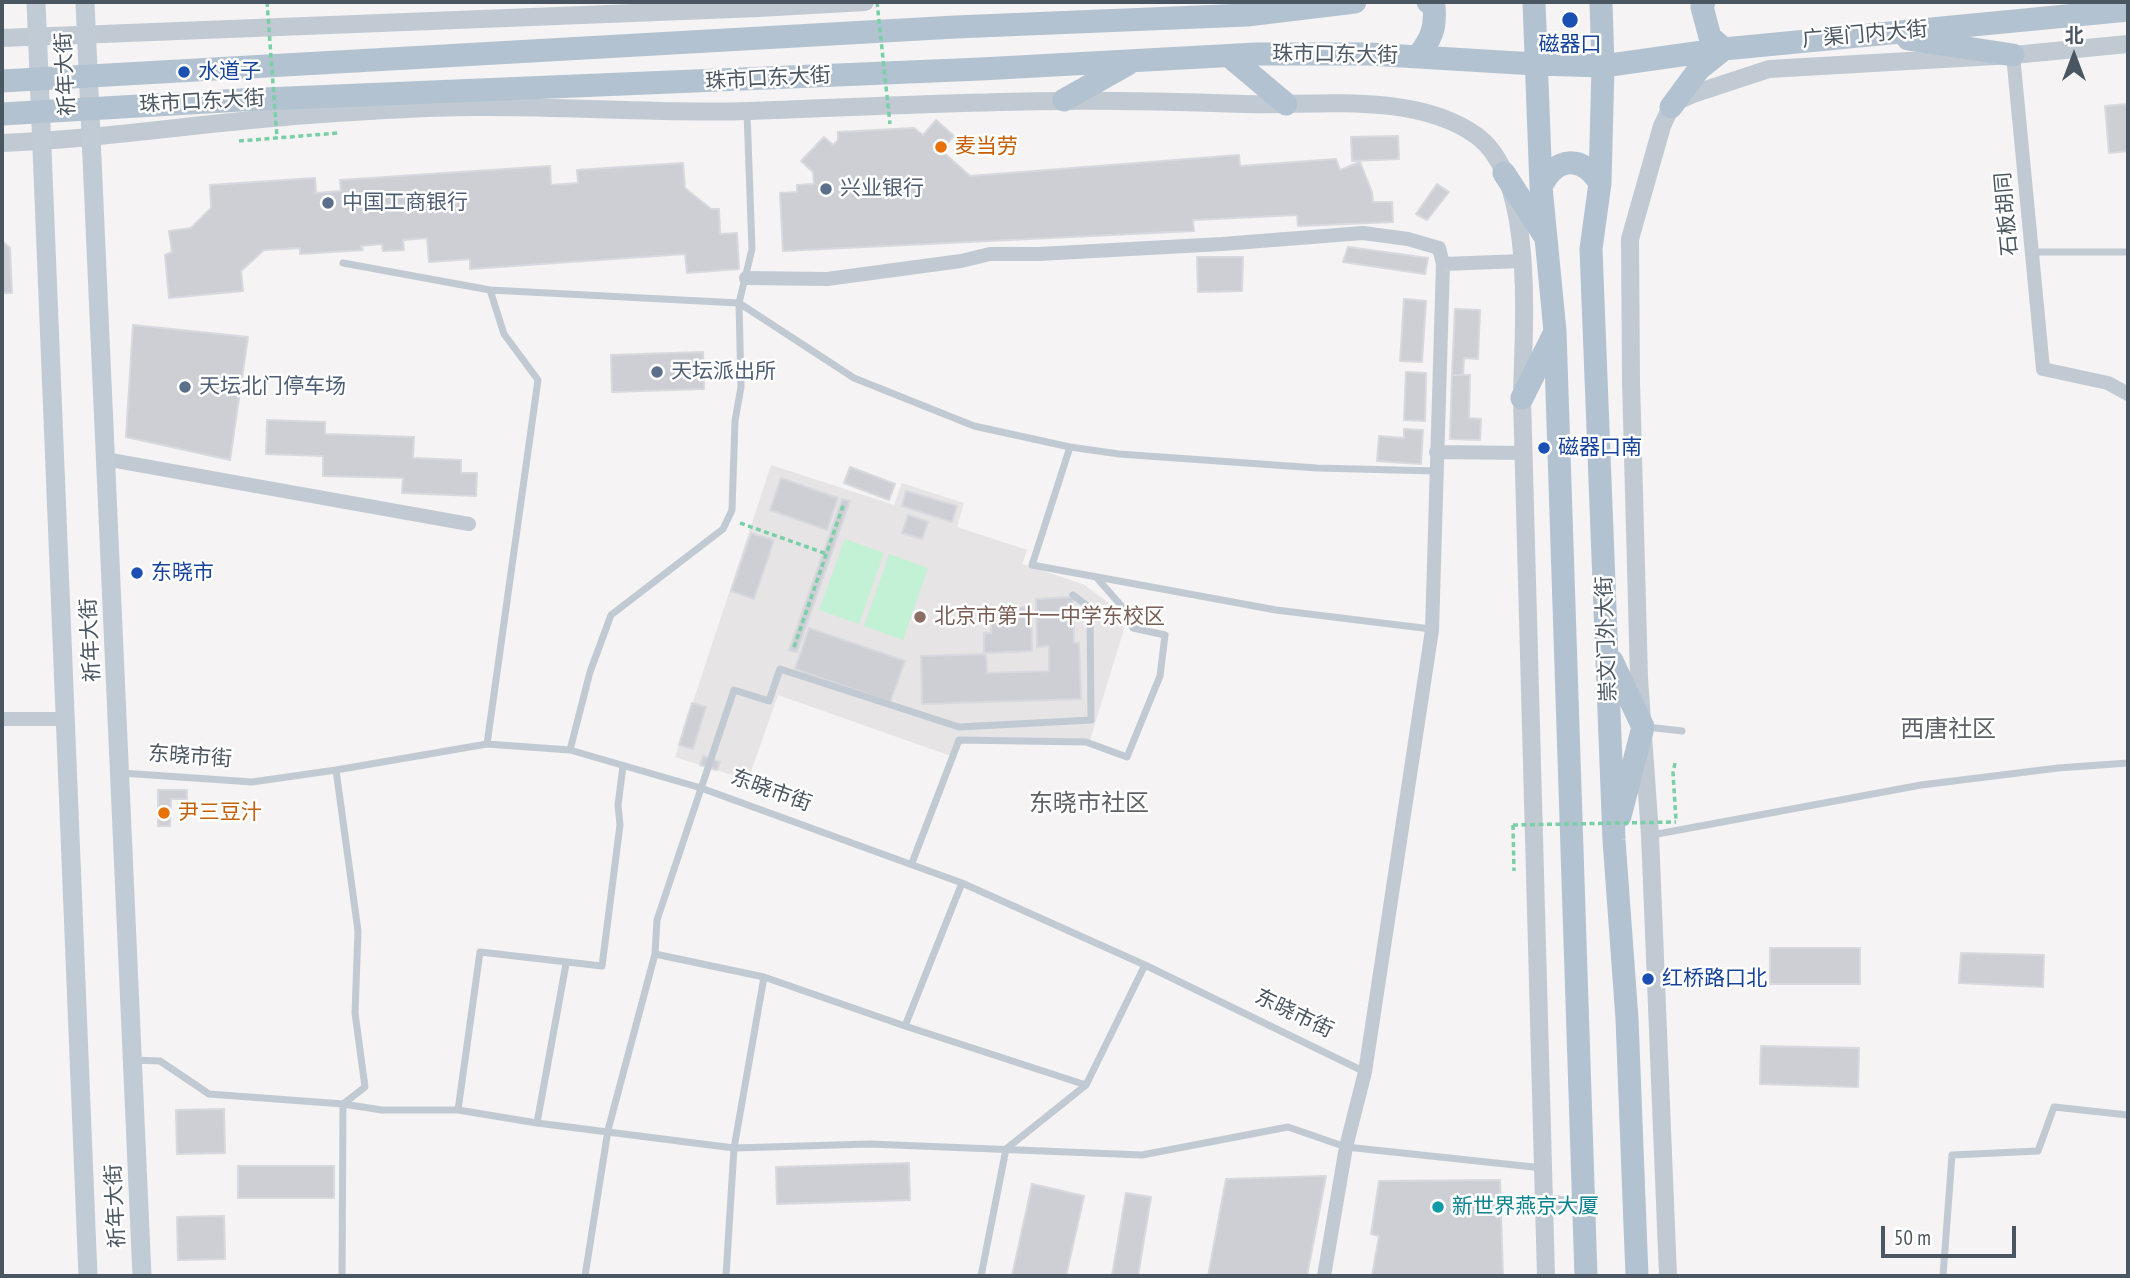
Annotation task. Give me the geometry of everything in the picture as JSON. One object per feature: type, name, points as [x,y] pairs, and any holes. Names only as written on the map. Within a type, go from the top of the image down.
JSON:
[{"type":"main road","name":"祈年大街","points":[[36,2],[88,1276]]},
{"type":"main road","name":"祈年大街","points":[[85,2],[142,1276]]},
{"type":"main road","points":[[1210,2],[1247,15]]},
{"type":"main road","name":"珠市口东大街","points":[[2,81],[955,27],[1247,15],[1355,2]]},
{"type":"main road","points":[[1417,57],[1429,43],[1435,23],[1434,7],[1428,2]]},
{"type":"main road","name":"崇文门外大街","points":[[1534,2],[1541,187],[1555,331],[1586,1276]]},
{"type":"main road","name":"崇文门外大街","points":[[1601,2],[1603,65],[1600,183],[1591,249],[1614,839],[1627,1019],[1637,1276]]},
{"type":"main road","points":[[1671,107],[1699,69],[1724,48],[1710,37],[1702,7],[1704,2]]},
{"type":"main road","name":"广渠门内大街","points":[[1603,65],[1724,48],[2128,10]]},
{"type":"main road","points":[[1874,34],[2013,55]]},
{"type":"main road","name":"珠市口东大街","points":[[2,114],[241,100],[1229,56],[1369,54],[1535,64],[1603,65]]},
{"type":"main road","points":[[1229,56],[1286,104]]},
{"type":"main road","points":[[1064,100],[1133,62]]},
{"type":"main road","points":[[1541,187],[1551,171],[1558,166],[1574,162],[1591,170],[1600,183]]},
{"type":"main road","points":[[1504,173],[1547,239]]},
{"type":"main road","points":[[1522,397],[1555,331]]},
{"type":"main road","points":[[1608,652],[1643,727],[1614,839]]},
{"type":"street","points":[[2,38],[865,2]]},
{"type":"street","points":[[1671,107],[1693,94],[1769,69],[2013,55],[2128,44]]},
{"type":"street","name":"石板胡同","points":[[2013,55],[2043,369],[2108,383],[2128,394]]},
{"type":"street","name":"珠市口东大街","points":[[2,143],[91,138],[306,115],[462,107],[747,111],[1064,100],[1401,107],[1446,119],[1477,136],[1494,153],[1504,173],[1518,217],[1522,261],[1522,397]]},
{"type":"street","name":"崇文门外大街","points":[[1668,1276],[1650,835],[1639,678],[1630,239],[1662,126],[1671,107]]},
{"type":"street","points":[[746,278],[827,279],[961,261],[989,254],[1209,245],[1363,233],[1408,239],[1439,248],[1443,264],[1432,629],[1365,1073],[1346,1147],[1324,1276]]},
{"type":"street","points":[[1443,264],[1522,261]]},
{"type":"street","points":[[1522,397],[1546,1276]]},
{"type":"street","points":[[1436,452],[1524,453]]},
{"type":"street","points":[[105,459],[469,524]]},
{"type":"street","points":[[2,719],[66,719]]},
{"type":"street","points":[[1545,1201],[1584,1206]]},
{"type":"lane","points":[[570,750],[590,672],[611,615],[723,529],[732,510],[735,421],[741,387],[739,303],[752,249],[747,111]]},
{"type":"lane","points":[[2031,252],[2128,252]]},
{"type":"lane","points":[[343,263],[490,290],[739,303],[854,378],[974,426],[1070,447],[1119,454],[1317,468],[1436,471]]},
{"type":"lane","points":[[487,744],[538,380],[503,334],[490,290]]},
{"type":"lane","points":[[1070,447],[1032,565],[1276,610],[1432,629]]},
{"type":"lane","points":[[959,740],[1086,742],[1127,757],[1160,676],[1165,635],[1133,628],[1125,610],[1097,577]]},
{"type":"lane","points":[[585,1276],[608,1130],[655,954],[657,920],[734,690],[769,701],[779,669],[959,727],[1091,720],[1090,608],[1073,595]]},
{"type":"lane","points":[[912,863],[959,740],[959,727]]},
{"type":"lane","points":[[1643,727],[1682,731]]},
{"type":"lane","name":"东晓市街","points":[[119,773],[252,782],[487,744],[570,750],[701,788],[962,883],[1059,924],[1365,1073]]},
{"type":"lane","points":[[1650,835],[1921,785],[2058,768],[2128,763]]},
{"type":"lane","points":[[458,1110],[480,952],[566,964],[602,966],[620,825],[618,805],[623,766]]},
{"type":"lane","points":[[336,770],[358,931],[355,1013],[365,1087],[343,1104]]},
{"type":"lane","points":[[905,1026],[962,883]]},
{"type":"lane","points":[[655,954],[764,977],[1086,1085]]},
{"type":"lane","points":[[537,1123],[566,964]]},
{"type":"lane","points":[[981,1276],[1006,1149],[1086,1085],[1145,965]]},
{"type":"lane","points":[[726,1276],[734,1148],[764,977]]},
{"type":"lane","points":[[132,1059],[160,1061],[209,1094],[343,1104],[382,1110],[458,1110],[537,1123],[734,1148],[870,1144],[1142,1155],[1288,1127],[1346,1147],[1544,1168]]},
{"type":"lane","points":[[342,1276],[343,1104]]},
{"type":"lane","points":[[1943,1276],[1952,1154],[2038,1151],[2054,1107],[2128,1115]]},
{"type":"path","points":[[267,2],[277,138]]},
{"type":"path","points":[[877,2],[890,124]]},
{"type":"path","points":[[231,141],[338,133]]},
{"type":"path","points":[[794,648],[844,503]]},
{"type":"path","points":[[728,519],[827,554]]},
{"type":"path","points":[[1514,871],[1513,825],[1676,822],[1673,773],[1675,763]]},
{"type":"shaded area","name":"北京市第十一中学东校区","points":[[771,465],[894,505],[902,483],[964,503],[957,527],[1027,550],[1022,564],[1083,584],[1113,606],[1124,629],[1090,740],[959,738],[951,756],[778,695],[748,780],[675,757]]},
{"type":"green space","points":[[845,539],[884,553],[859,624],[819,610]]},
{"type":"green space","points":[[889,554],[928,568],[903,640],[864,626]]},
{"type":"building","points":[[2128,104],[2128,151],[2109,153],[2105,106]]},
{"type":"building","points":[[936,120],[954,136],[941,150],[970,176],[1239,155],[1240,166],[1336,159],[1340,170],[1360,162],[1372,192],[1373,202],[1392,202],[1393,222],[1298,226],[1297,215],[1193,220],[1194,231],[783,251],[780,193],[797,192],[797,185],[814,184],[813,172],[801,161],[824,137],[833,145],[838,140],[838,132],[914,128],[923,135]]},
{"type":"building","points":[[1398,136],[1399,159],[1352,161],[1351,137]]},
{"type":"building","points":[[683,163],[685,188],[711,209],[719,209],[720,234],[737,233],[739,269],[687,273],[685,254],[470,269],[470,259],[429,262],[427,238],[403,240],[404,250],[383,251],[382,244],[361,246],[363,250],[300,254],[300,248],[264,250],[241,271],[243,291],[169,298],[165,255],[172,252],[169,231],[191,228],[211,208],[210,185],[315,178],[316,193],[341,191],[340,180],[550,166],[551,185],[578,183],[577,170]]},
{"type":"building","points":[[1437,184],[1449,192],[1427,220],[1416,214]]},
{"type":"building","points":[[2,241],[10,248],[12,293],[2,293]]},
{"type":"building","points":[[1348,247],[1428,258],[1425,274],[1343,262]]},
{"type":"building","points":[[1197,257],[1243,257],[1242,291],[1198,292]]},
{"type":"building","points":[[1404,299],[1426,301],[1422,362],[1400,361]]},
{"type":"building","points":[[1455,309],[1480,310],[1478,359],[1464,358],[1463,375],[1452,375]]},
{"type":"building","name":"天坛北门停车场","points":[[133,325],[248,337],[230,460],[126,437]]},
{"type":"building","name":"天坛派出所","points":[[703,352],[704,389],[612,392],[611,355]]},
{"type":"building","points":[[1406,372],[1426,373],[1425,421],[1404,420]]},
{"type":"building","points":[[1452,375],[1470,375],[1469,418],[1481,419],[1480,440],[1450,439]]},
{"type":"building","points":[[267,420],[325,422],[325,434],[414,437],[413,458],[461,460],[461,473],[477,473],[476,496],[402,493],[403,478],[323,476],[323,456],[266,454]]},
{"type":"building","points":[[1404,429],[1423,430],[1421,464],[1377,461],[1379,436],[1404,438]]},
{"type":"building","points":[[850,467],[895,484],[889,500],[844,483]]},
{"type":"building","points":[[781,478],[838,498],[827,530],[770,510]]},
{"type":"building","points":[[906,491],[957,506],[952,522],[902,506]]},
{"type":"building","points":[[842,499],[850,501],[797,652],[789,650]]},
{"type":"building","points":[[908,515],[928,522],[922,539],[902,533]]},
{"type":"building","points":[[751,533],[774,540],[754,599],[731,591]]},
{"type":"building","points":[[1073,597],[1074,643],[1079,643],[1081,699],[922,704],[921,656],[986,654],[987,673],[1049,671],[1049,646],[1037,647],[1036,599]]},
{"type":"building","points":[[1031,607],[1032,651],[984,653],[984,633],[991,633],[991,621],[994,618],[1000,618],[1006,608]]},
{"type":"building","points":[[809,628],[905,661],[890,702],[795,669]]},
{"type":"building","points":[[692,703],[706,707],[693,749],[679,745]]},
{"type":"building","points":[[703,756],[720,762],[717,770],[700,765]]},
{"type":"building","name":"尹三豆汁","points":[[158,790],[187,790],[187,799],[171,799],[170,826],[158,826]]},
{"type":"building","points":[[1770,948],[1860,948],[1860,984],[1770,984]]},
{"type":"building","points":[[1961,953],[2044,955],[2043,987],[1959,983]]},
{"type":"building","points":[[1761,1046],[1859,1048],[1858,1087],[1760,1084]]},
{"type":"building","points":[[224,1109],[225,1153],[177,1154],[176,1110]]},
{"type":"building","points":[[909,1163],[910,1200],[777,1204],[776,1167]]},
{"type":"building","points":[[238,1166],[334,1166],[334,1198],[238,1198]]},
{"type":"building","points":[[1326,1176],[1307,1276],[1208,1276],[1226,1179]]},
{"type":"building","name":"新世界燕京大厦","points":[[1500,1180],[1503,1276],[1372,1276],[1379,1236],[1371,1234],[1379,1181]]},
{"type":"building","points":[[1032,1184],[1084,1196],[1066,1276],[1012,1276]]},
{"type":"building","points":[[1126,1193],[1151,1197],[1138,1276],[1112,1276]]},
{"type":"building","points":[[224,1216],[225,1259],[178,1260],[177,1217]]},
{"type":"place","name":"磁器口","points":[[1570,20]]},
{"type":"place","name":"水道子","points":[[184,72]]},
{"type":"place","name":"麦当劳","points":[[941,147]]},
{"type":"place","name":"兴业银行","points":[[826,189]]},
{"type":"place","name":"中国工商银行","points":[[328,203]]},
{"type":"place","name":"天坛派出所","points":[[657,372]]},
{"type":"place","name":"天坛北门停车场","points":[[185,387]]},
{"type":"place","name":"磁器口南","points":[[1544,448]]},
{"type":"place","name":"东晓市","points":[[137,573]]},
{"type":"place","name":"北京市第十一中学东校区","points":[[920,617]]},
{"type":"place","name":"尹三豆汁","points":[[164,813]]},
{"type":"place","name":"红桥路口北","points":[[1648,979]]},
{"type":"place","name":"新世界燕京大厦","points":[[1438,1207]]},
{"type":"district","name":"西唐社区","points":[[1948,730]]},
{"type":"district","name":"东晓市社区","points":[[1089,804]]}]
